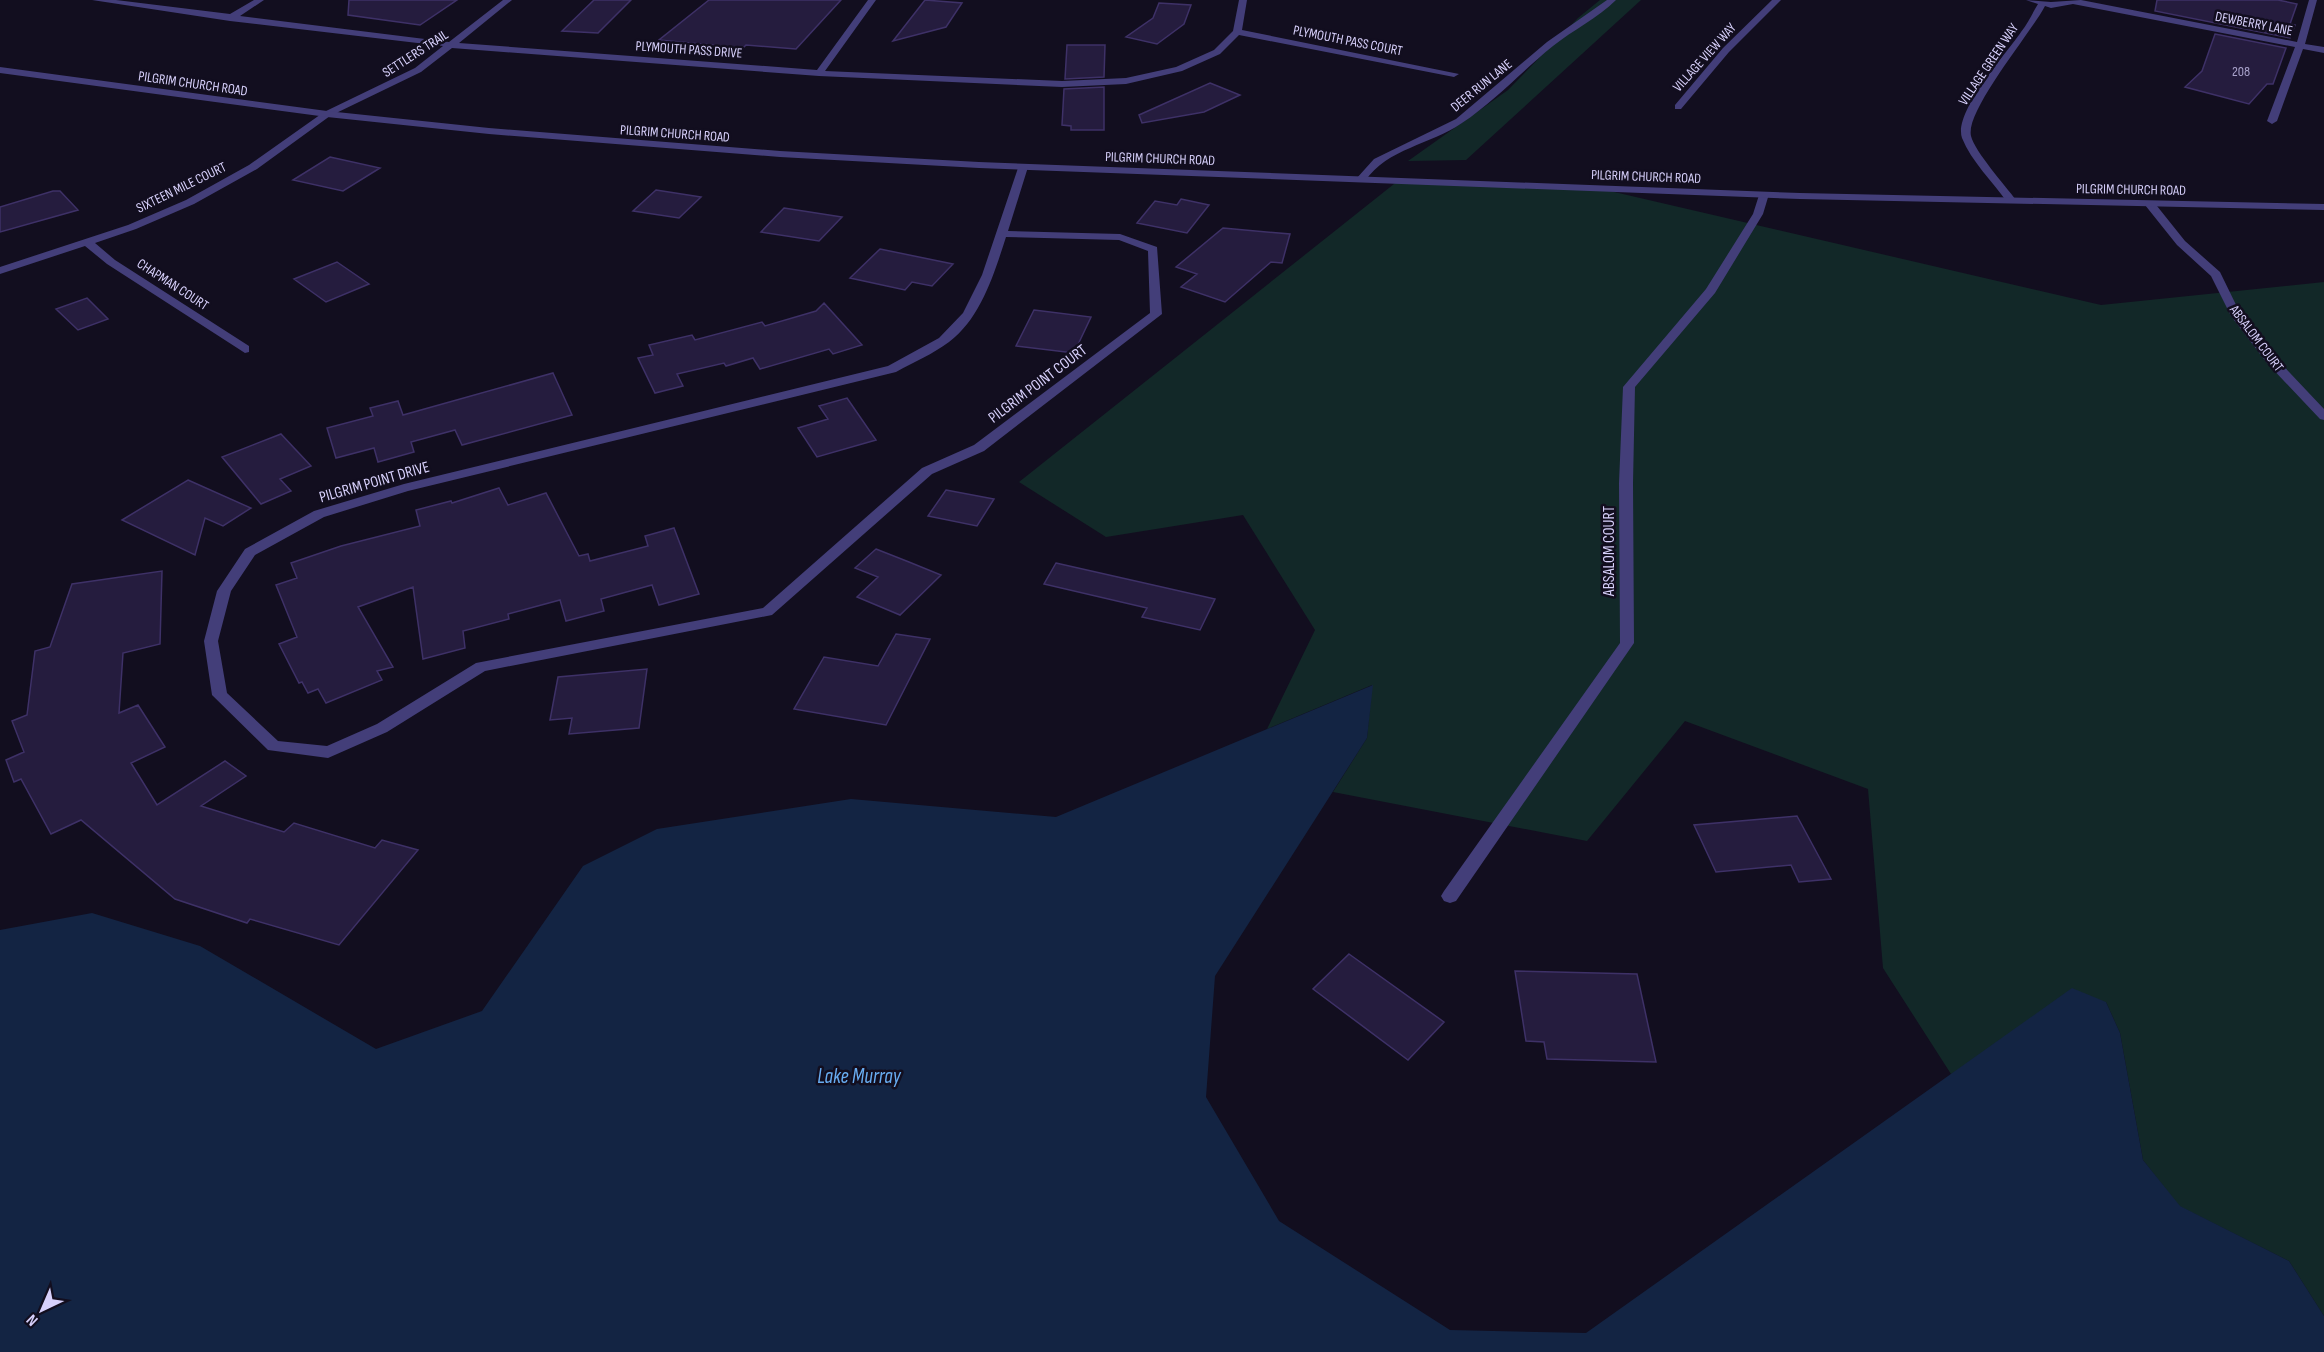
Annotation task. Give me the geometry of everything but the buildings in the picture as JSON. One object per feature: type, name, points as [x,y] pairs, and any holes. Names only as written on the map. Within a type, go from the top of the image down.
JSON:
[{"type":"street","name":"PLYMOUTH PASS DRIVE","points":[[96,0],[453,45],[819,73],[1062,84],[1126,81],[1179,69],[1217,52],[1237,32]]},
{"type":"street","points":[[230,18],[260,0]]},
{"type":"street","name":"SETTLERS TRAIL","points":[[327,114],[388,87],[418,70],[508,0]]},
{"type":"street","points":[[819,73],[872,0]]},
{"type":"street","points":[[1237,32],[1243,0]]},
{"type":"street","name":"DEER RUN LANE","points":[[1361,179],[1367,168],[1378,159],[1444,130],[1464,118],[1558,37],[1581,24],[1612,0]]},
{"type":"street","name":"VILLAGE VIEW WAY","points":[[1678,107],[1726,50],[1776,0]]},
{"type":"street","points":[[2030,0],[2042,4],[2063,4],[2072,0]]},
{"type":"street","name":"DEWBERRY LANE","points":[[2072,0],[2324,50]]},
{"type":"street","points":[[2272,121],[2300,46],[2313,0]]},
{"type":"street","name":"VILLAGE GREEN WAY","points":[[2011,200],[1995,175],[1970,145],[1966,134],[1966,124],[1987,86],[2027,31],[2042,4]]},
{"type":"street","name":"PLYMOUTH PASS COURT","points":[[1237,32],[1454,74]]},
{"type":"street","name":"PILGRIM CHURCH ROAD","points":[[0,70],[327,114],[489,131],[707,149],[1023,167],[1764,194],[2324,207]]},
{"type":"street","name":"SIXTEEN MILE COURT","points":[[0,271],[157,218],[253,167],[327,114]]},
{"type":"street","name":"PILGRIM POINT DRIVE","points":[[767,612],[481,667],[382,728],[328,752],[274,746],[220,695],[211,641],[224,591],[250,552],[319,514],[404,488],[892,369],[938,344],[959,327],[985,282],[1023,167]]},
{"type":"street","name":"ABSALOM COURT","points":[[1450,897],[1627,643],[1626,483],[1629,387],[1711,291],[1758,214],[1764,194]]},
{"type":"street","name":"ABSALOM COURT","points":[[2149,202],[2181,243],[2216,274],[2235,314],[2271,360],[2324,416]]},
{"type":"street","name":"PILGRIM POINT COURT","points":[[767,612],[927,471],[979,448],[1156,314],[1153,249],[1120,237],[1001,234]]},
{"type":"street","name":"CHAPMAN COURT","points":[[87,242],[111,262],[245,349]]},
{"type":"green space","points":[[1600,0],[1641,0],[1466,160],[1408,161],[1508,90],[1578,18]]},
{"type":"green space","points":[[1399,180],[1597,188],[2101,305],[2324,282],[2324,1316],[2289,1261],[2179,1206],[2143,1160],[2120,1033],[2106,1002],[1951,1074],[1883,968],[1868,789],[1685,721],[1587,841],[1333,792],[1367,738],[1372,685],[1267,729],[1315,630],[1243,515],[1106,537],[1019,482]]},
{"type":"water","name":"Lake Murray","points":[[1373,685],[1367,738],[1215,976],[1206,1097],[1279,1221],[1450,1330],[1586,1333],[2072,988],[2106,1002],[2120,1033],[2143,1160],[2180,1206],[2289,1261],[2324,1316],[2324,1352],[0,1352],[0,930],[92,913],[200,946],[376,1049],[482,1011],[583,866],[657,829],[851,799],[1056,817]]}]
